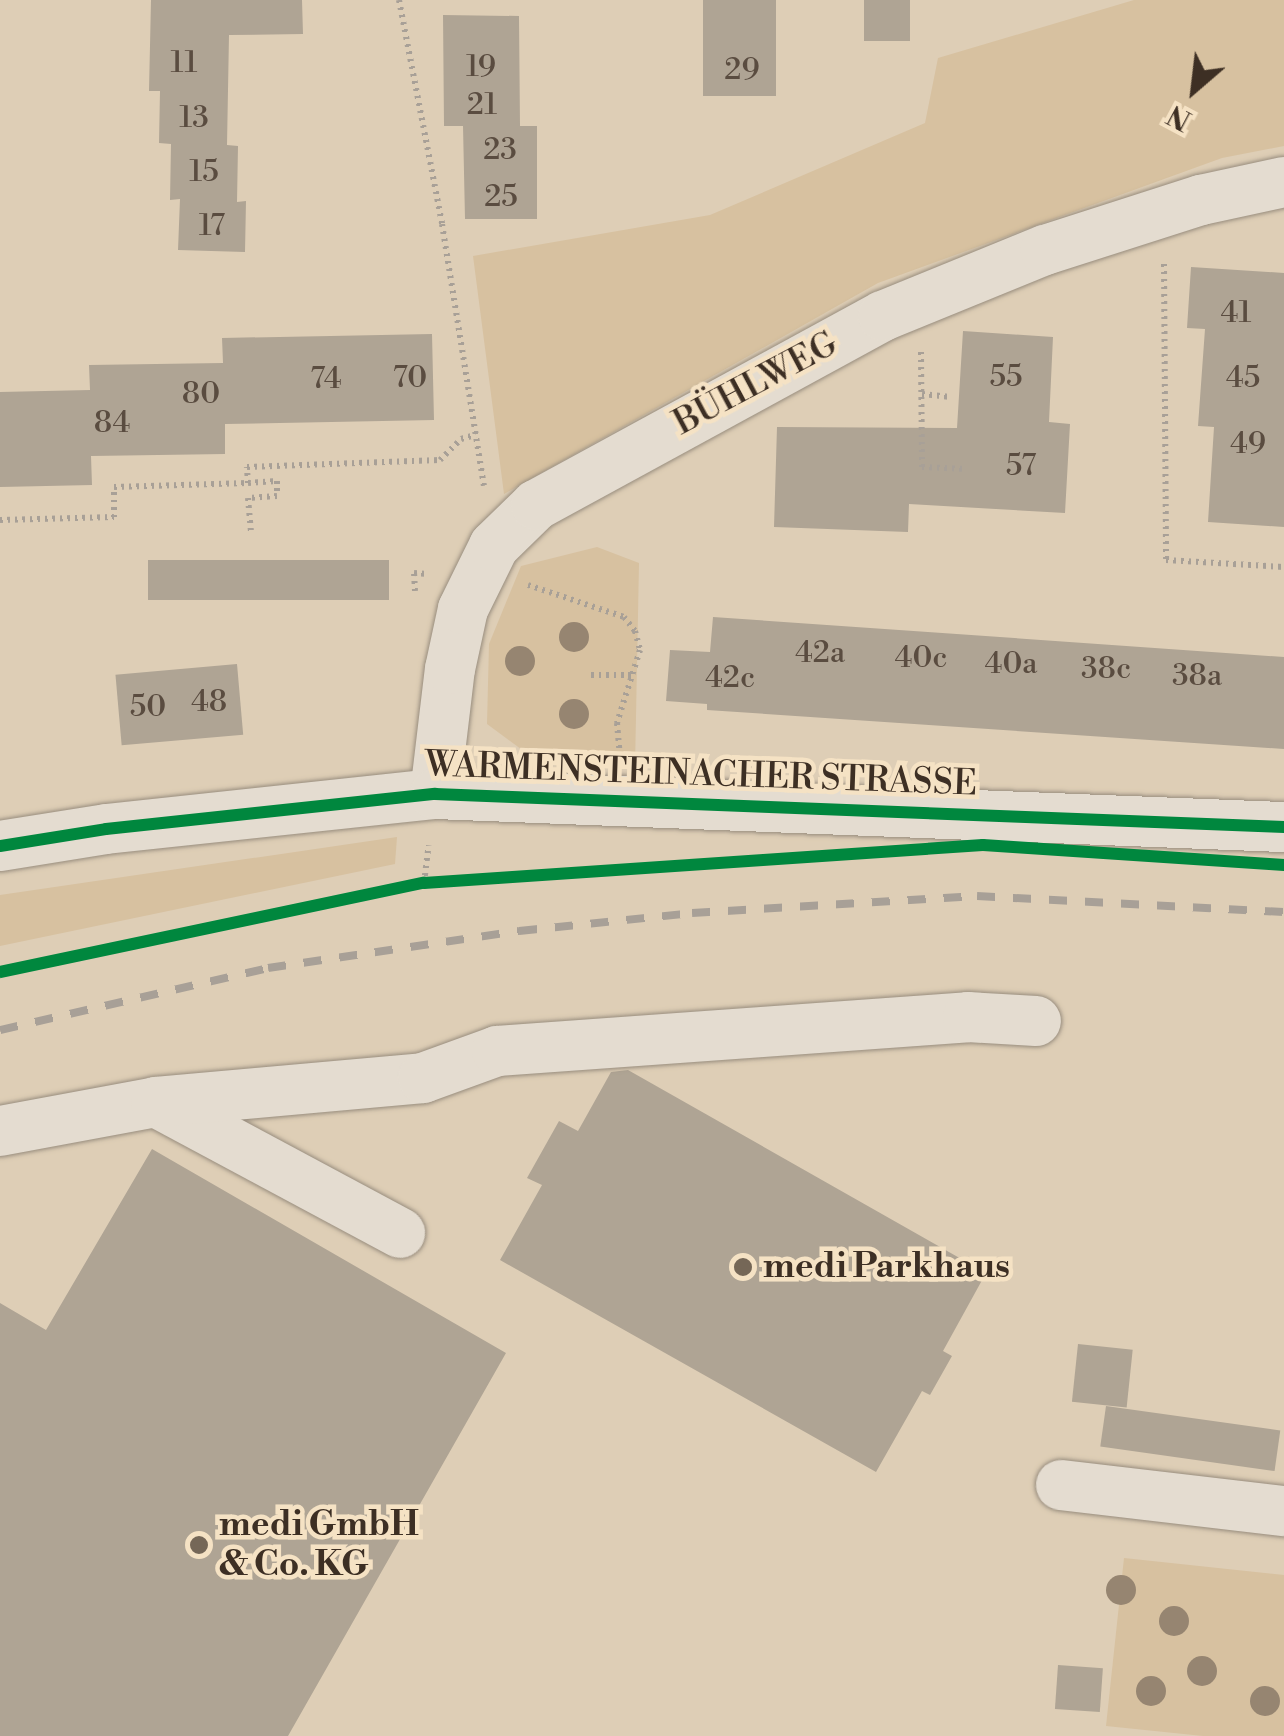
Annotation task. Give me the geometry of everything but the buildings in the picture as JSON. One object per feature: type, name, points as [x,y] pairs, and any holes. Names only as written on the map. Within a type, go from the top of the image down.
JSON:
[{"type":"street","name":"BÜHLWEG","points":[[435,794],[450,670],[463,609],[494,546],[536,504],[883,316],[1045,250],[1201,200],[1284,182]]},
{"type":"street","name":"WARMENSTEINACHER STRASSE","points":[[0,846],[106,829],[435,794],[1284,827]]},
{"type":"street","points":[[0,1131],[156,1102],[422,1078],[497,1051],[968,1017],[1036,1021]]},
{"type":"street","points":[[156,1102],[400,1233]]},
{"type":"street","points":[[1060,1484],[1284,1511]]},
{"type":"path","points":[[399,0],[442,224],[494,546]]},
{"type":"path","points":[[1165,299],[1166,560],[1284,567]]},
{"type":"path","points":[[920,301],[922,467],[968,469]]},
{"type":"path","points":[[922,394],[951,397]]},
{"type":"path","points":[[248,482],[247,467],[440,460],[462,439],[475,435]]},
{"type":"path","points":[[0,520],[114,517],[114,487],[277,482],[277,496],[248,498],[251,535]]},
{"type":"path","points":[[531,586],[624,617],[635,631],[640,650],[634,675],[623,691],[617,723],[624,801]]},
{"type":"path","points":[[591,674],[634,675]]},
{"type":"path","points":[[0,972],[424,883]]},
{"type":"shaded area","points":[[1134,0],[1284,0],[1284,146],[1222,158],[878,283],[504,494],[473,256],[710,215],[925,123],[938,58]]},
{"type":"shaded area","points":[[597,547],[639,563],[635,768],[540,763],[487,724],[489,644],[521,566]]},
{"type":"shaded area","points":[[397,837],[395,864],[0,946],[0,895]]},
{"type":"shaded area","points":[[1124,1558],[1284,1575],[1284,1736],[1203,1736],[1106,1726]]},
{"type":"railway","points":[[0,1030],[268,968],[519,931],[692,913],[977,896],[1284,912]]},
{"type":"cycle path","points":[[0,846],[106,829],[435,794],[1284,827]]},
{"type":"cycle path","points":[[0,972],[424,883],[983,845],[1284,865]]},
{"type":"place","name":"medi Parkhaus","points":[[743,1267]]},
{"type":"place","name":"medi GmbH & Co. KG","points":[[199,1545]]}]
